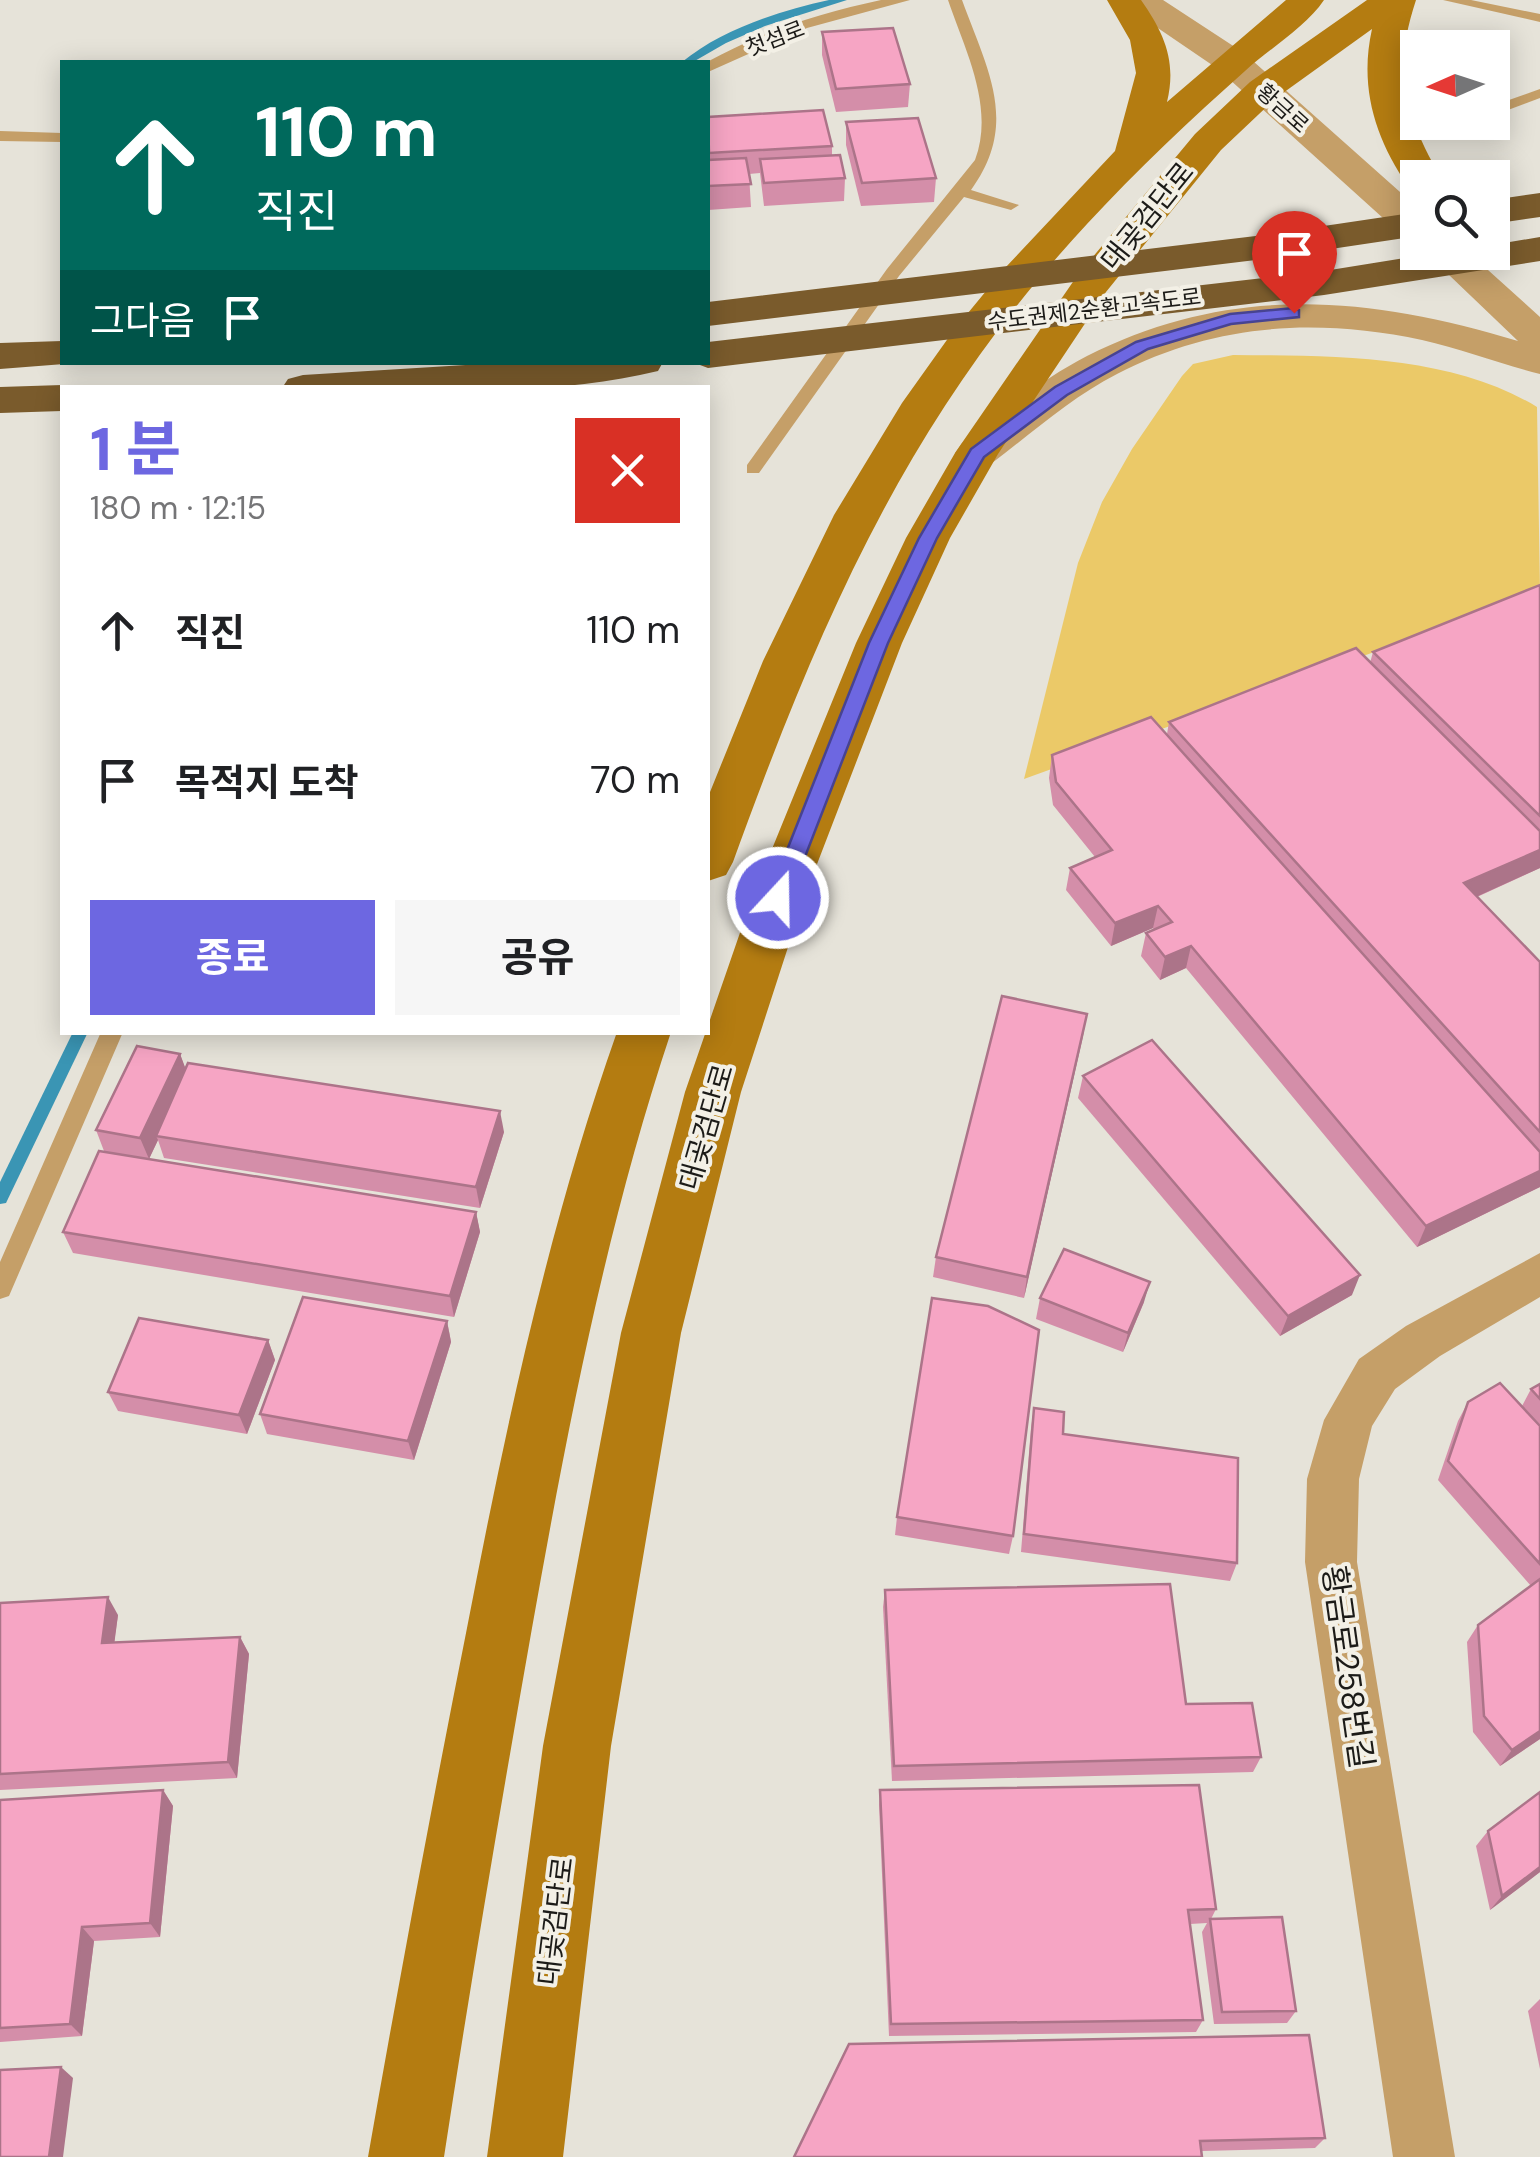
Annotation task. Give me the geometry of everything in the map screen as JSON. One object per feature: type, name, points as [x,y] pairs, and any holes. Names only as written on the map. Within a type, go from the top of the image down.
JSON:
[{"type":"highway","points":[[1510,209],[1540,205]]},
{"type":"highway","name":"수도권제2순환고속도로","points":[[710,314],[1400,228]]},
{"type":"highway","name":"수도권제2순환고속도로","points":[[710,355],[1324,283],[1540,249]]},
{"type":"highway","points":[[0,356],[60,354]]},
{"type":"highway","points":[[353,385],[554,373],[619,365]]},
{"type":"highway","points":[[0,400],[60,398]]},
{"type":"main road","name":"대곶검단로","points":[[525,2157],[577,1746],[651,1333],[713,1092],[778,898],[878,643],[928,538],[977,453],[1091,285],[1208,142],[1273,70],[1307,0]]},
{"type":"main road","points":[[1130,158],[1156,73],[1146,35],[1132,4]]},
{"type":"main road","name":"대곶검단로","points":[[710,857],[810,610],[883,468],[960,349],[1130,158],[1273,70],[1390,6]]},
{"type":"main road","points":[[1390,6],[1384,48],[1384,104],[1410,160]]},
{"type":"main road","points":[[406,2157],[438,1952],[528,1468],[609,1128],[643,1035]]},
{"type":"street","name":"황금로","points":[[1132,4],[1273,70]]},
{"type":"street","name":"황금로","points":[[1217,10],[1400,207]]},
{"type":"street","points":[[1361,131],[1400,163]]},
{"type":"street","points":[[1510,264],[1540,290]]},
{"type":"street","points":[[1464,270],[1540,339]]},
{"type":"street","points":[[977,453],[1099,367],[1160,339],[1230,320],[1302,313],[1360,315],[1411,323],[1540,361]]},
{"type":"street","name":"황금로258번길","points":[[1424,2157],[1331,1562],[1333,1479],[1349,1420],[1377,1374],[1422,1341],[1540,1274]]},
{"type":"lane","name":"첫섬로","points":[[710,67],[753,45],[811,24],[903,0]]},
{"type":"lane","points":[[753,469],[913,246],[978,168],[987,151],[989,131],[983,86],[954,0]]},
{"type":"lane","points":[[1450,0],[1540,18]]},
{"type":"lane","points":[[1510,105],[1540,93]]},
{"type":"lane","points":[[0,136],[60,138]]},
{"type":"lane","points":[[958,191],[1011,205]]},
{"type":"lane","points":[[1198,256],[1277,256],[1307,248],[1352,220]]},
{"type":"lane","points":[[0,1289],[6,1256],[111,1035]]},
{"type":"shaded area","points":[[1233,355],[1350,358],[1429,368],[1503,390],[1537,407],[1540,592],[1024,779],[1078,563],[1102,502],[1132,449],[1182,376],[1193,364]]},
{"type":"building","points":[[893,28],[910,84],[836,89],[822,32]]},
{"type":"building","points":[[823,110],[832,146],[710,153],[710,117]]},
{"type":"building","points":[[918,118],[936,178],[862,183],[846,122]]},
{"type":"building","points":[[840,155],[845,178],[764,183],[760,159]]},
{"type":"building","points":[[746,158],[751,184],[710,186],[710,160]]},
{"type":"building","points":[[1540,585],[1540,816],[1373,652]]},
{"type":"building","points":[[1356,648],[1540,831],[1540,850],[1464,883],[1540,962],[1540,1132],[1169,722]]},
{"type":"building","points":[[1151,717],[1540,1152],[1540,1171],[1426,1226],[1191,946],[1165,957],[1146,933],[1172,922],[1158,906],[1115,923],[1070,868],[1112,850],[1056,782],[1052,755]]},
{"type":"building","points":[[1002,996],[1087,1014],[1027,1277],[936,1257]]},
{"type":"building","points":[[1152,1040],[1360,1275],[1288,1316],[1083,1076]]},
{"type":"building","points":[[137,1046],[180,1054],[140,1138],[96,1130]]},
{"type":"building","points":[[188,1063],[500,1111],[476,1187],[156,1136]]},
{"type":"building","points":[[99,1151],[476,1212],[450,1296],[63,1232]]},
{"type":"building","points":[[1064,1249],[1150,1282],[1128,1333],[1040,1298]]},
{"type":"building","points":[[303,1297],[447,1321],[408,1441],[260,1414]]},
{"type":"building","points":[[932,1298],[988,1306],[1039,1330],[1013,1536],[897,1517]]},
{"type":"building","points":[[139,1318],[268,1340],[239,1415],[108,1392]]},
{"type":"building","points":[[1500,1383],[1540,1426],[1540,1564],[1448,1461],[1468,1402]]},
{"type":"building","points":[[1540,1384],[1540,1399],[1531,1389]]},
{"type":"building","points":[[1034,1408],[1064,1412],[1063,1434],[1238,1458],[1237,1563],[1024,1534]]},
{"type":"building","points":[[1540,1579],[1540,1731],[1512,1750],[1484,1716],[1478,1625]]},
{"type":"building","points":[[1170,1584],[1186,1704],[1252,1703],[1261,1757],[894,1766],[885,1590]]},
{"type":"building","points":[[108,1597],[102,1643],[240,1637],[228,1762],[0,1774],[0,1603]]},
{"type":"building","points":[[1199,1785],[1216,1909],[1188,1910],[1203,2020],[891,2024],[880,1790]]},
{"type":"building","points":[[163,1790],[150,1923],[82,1927],[70,2024],[0,2028],[0,1800]]},
{"type":"building","points":[[1540,1792],[1540,1867],[1502,1896],[1488,1831]]},
{"type":"building","points":[[1282,1917],[1296,2011],[1222,2012],[1210,1919]]},
{"type":"building","points":[[1309,2035],[1325,2138],[1200,2141],[1202,2157],[794,2157],[849,2044]]},
{"type":"building","points":[[61,2067],[49,2157],[0,2157],[0,2070]]},
{"type":"waterway","points":[[690,60],[762,24],[842,0]]},
{"type":"waterway","points":[[0,1198],[80,1035]]},
{"type":"route","points":[[778,898],[878,643],[928,538],[977,453],[1061,391],[1142,346],[1178,332],[1230,320],[1294,313]]}]
